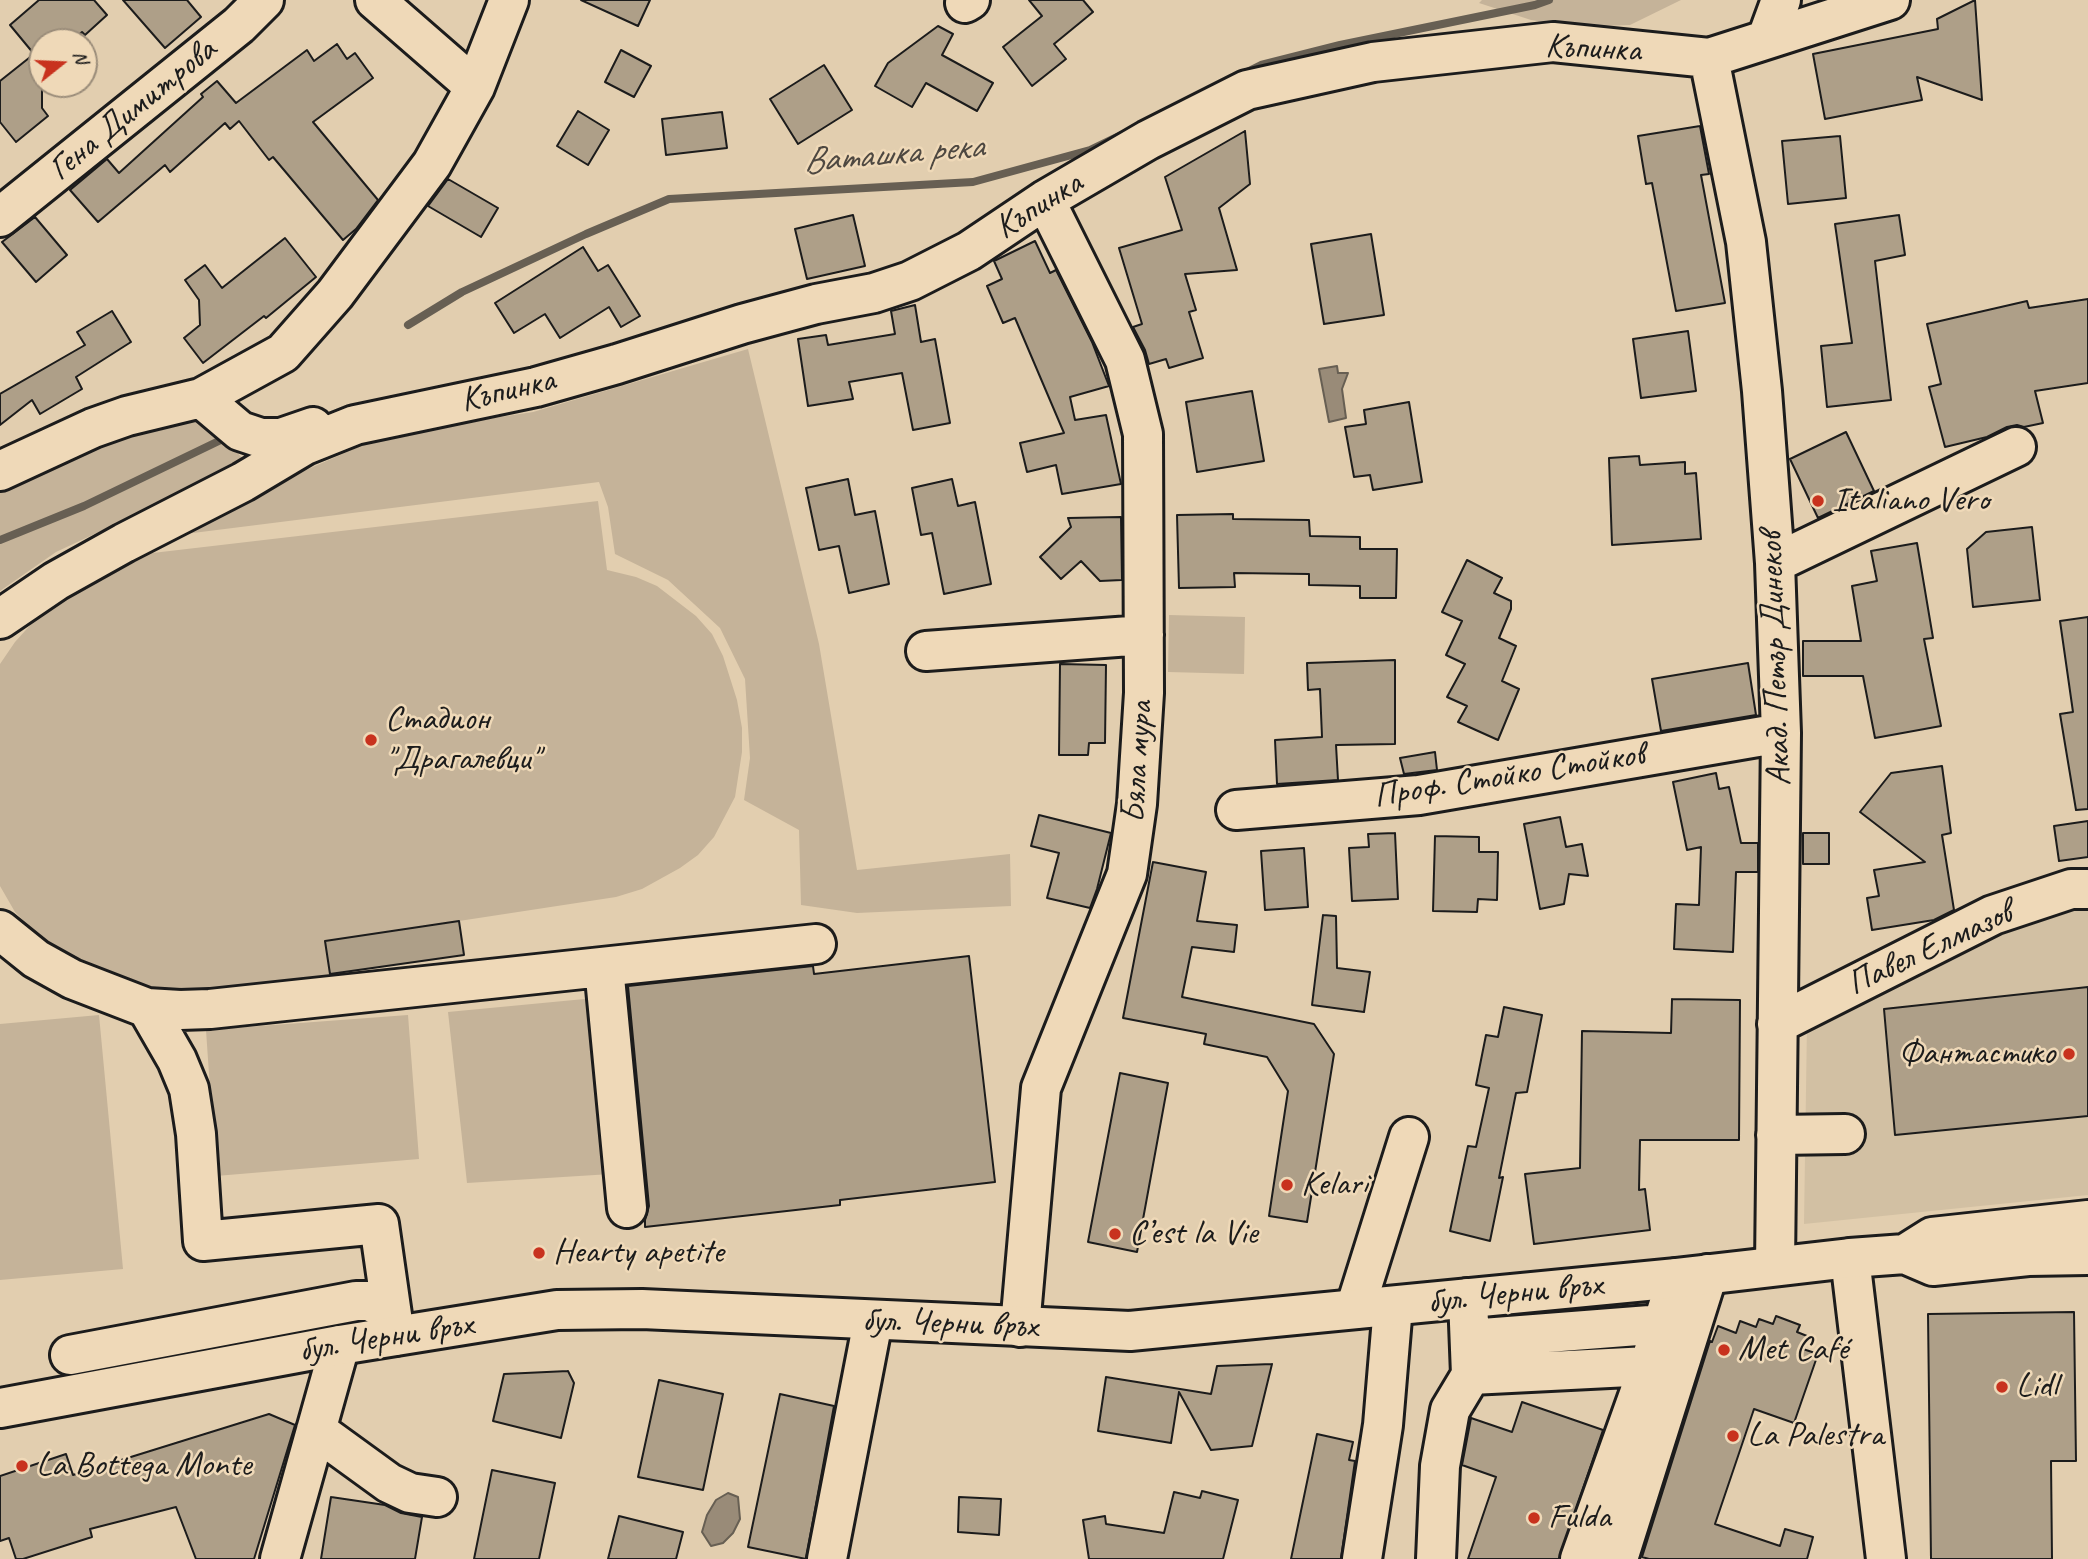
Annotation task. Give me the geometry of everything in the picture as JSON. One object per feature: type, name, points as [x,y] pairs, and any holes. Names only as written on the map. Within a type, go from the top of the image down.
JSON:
[{"type":"street","name":"Гена Димитрова","points":[[0,217],[239,24],[264,0]]},
{"type":"street","points":[[374,0],[475,88]]},
{"type":"street","points":[[0,471],[93,428],[127,416],[201,398],[283,353],[335,294],[432,164],[475,88],[509,0]]},
{"type":"street","points":[[1767,38],[1781,0]]},
{"type":"street","name":"Къпинка","points":[[201,398],[240,431],[261,438],[281,438],[326,422],[342,420],[355,425],[536,387],[743,324],[816,304],[874,293],[910,281],[969,251],[1045,200],[1149,140],[1247,90],[1373,62],[1553,42],[1709,58],[1890,0]]},
{"type":"street","name":"Акад. Петър Динеков","points":[[1709,58],[1746,242],[1762,391],[1775,563],[1782,733],[1775,1266]]},
{"type":"street","name":"Бяла мура","points":[[1020,1326],[1041,1088],[1128,874],[1138,790],[1144,693],[1143,434],[1125,359],[1045,200]]},
{"type":"street","points":[[0,619],[113,549],[243,482],[305,444],[355,425]]},
{"type":"street","points":[[1775,563],[2016,447]]},
{"type":"street","points":[[926,651],[1144,635]]},
{"type":"street","name":"Проф. Стойко Стойков","points":[[1236,810],[1419,795],[1782,733]]},
{"type":"street","name":"Павел Елмазов","points":[[1777,1024],[1993,915],[2071,889],[2088,889]]},
{"type":"street","points":[[0,930],[36,959],[72,979],[147,1008],[180,1010],[210,1009],[816,944]]},
{"type":"street","points":[[604,967],[627,1208]]},
{"type":"street","points":[[147,1008],[177,1060],[189,1089],[197,1134],[203,1241],[379,1224],[393,1324]]},
{"type":"street","points":[[1776,1135],[1845,1133]]},
{"type":"street","points":[[1355,1309],[1409,1137]]},
{"type":"street","name":"бул. Черни връх","points":[[1905,1254],[1932,1237],[2088,1220]]},
{"type":"street","name":"бул. Черни връх","points":[[0,1408],[340,1345],[393,1324],[557,1310],[594,1308],[1130,1331],[1850,1258],[1905,1254],[1933,1266],[2028,1256],[2088,1255]]},
{"type":"street","points":[[1850,1258],[1886,1559]]},
{"type":"street","points":[[1580,1559],[1663,1324],[1692,1276]]},
{"type":"street","points":[[1618,1559],[1692,1276]]},
{"type":"street","points":[[1436,1559],[1440,1466],[1450,1410],[1471,1357],[1468,1298]]},
{"type":"street","points":[[70,1355],[356,1301],[370,1301],[393,1324]]},
{"type":"street","points":[[1362,1559],[1383,1425],[1393,1306]]},
{"type":"street","points":[[827,1559],[873,1321]]},
{"type":"street","points":[[1471,1357],[1663,1324]]},
{"type":"street","points":[[280,1559],[340,1345]]},
{"type":"street","points":[[1471,1357],[1649,1366]]},
{"type":"street","points":[[316,1430],[388,1483],[410,1493],[437,1497]]},
{"type":"shaded area","points":[[1482,0],[1681,0],[1630,25],[1574,27],[1531,20],[1479,3]]},
{"type":"shaded area","points":[[748,349],[819,644],[857,870],[1010,854],[1011,906],[857,913],[801,905],[799,830],[744,800],[750,758],[745,679],[720,628],[668,580],[615,554],[608,507],[599,482],[177,535],[306,470],[388,434],[533,412]]},
{"type":"shaded area","points":[[1337,366],[1338,373],[1348,373],[1342,389],[1346,418],[1329,422],[1319,369]]},
{"type":"shaded area","points":[[202,409],[246,463],[56,552],[0,591],[0,484],[135,424]]},
{"type":"shaded area","name":"Стадион \"Драгалевци\"","points":[[598,501],[607,570],[636,577],[657,586],[696,616],[712,634],[723,656],[737,700],[742,728],[742,752],[735,797],[714,837],[698,855],[680,868],[642,889],[616,897],[459,921],[464,955],[330,975],[331,984],[173,998],[64,955],[39,937],[15,912],[0,886],[0,664],[34,621],[75,590],[144,554]]},
{"type":"shaded area","points":[[1169,615],[1245,617],[1244,674],[1168,672]]},
{"type":"shaded area","points":[[2088,906],[2088,1195],[1804,1224],[1807,1024],[1992,928]]},
{"type":"shaded area","points":[[595,998],[611,1174],[467,1183],[448,1012]]},
{"type":"shaded area","points":[[99,1015],[123,1269],[0,1280],[0,1024]]},
{"type":"shaded area","points":[[408,1015],[419,1159],[216,1176],[206,1030]]},
{"type":"shaded area","points":[[728,1493],[738,1497],[740,1519],[733,1533],[723,1543],[711,1546],[702,1532],[707,1515],[716,1500]]},
{"type":"building","points":[[39,0],[94,0],[107,15],[93,28],[28,28],[28,47],[10,25]]},
{"type":"building","points":[[123,0],[187,0],[201,17],[165,48]]},
{"type":"building","points":[[581,0],[650,0],[638,26]]},
{"type":"building","points":[[1029,0],[1083,0],[1093,12],[1054,44],[1066,59],[1032,86],[1003,47],[1042,16]]},
{"type":"building","points":[[1975,0],[1982,100],[1917,77],[1922,100],[1825,119],[1813,54],[1938,29],[1937,19]]},
{"type":"building","points":[[938,26],[953,34],[942,55],[993,83],[977,111],[926,83],[912,107],[875,86],[888,63]]},
{"type":"building","points":[[337,44],[347,59],[355,53],[373,78],[313,122],[378,200],[356,229],[343,240],[273,157],[269,160],[239,121],[230,129],[225,123],[170,172],[165,165],[98,222],[70,190],[107,159],[119,173],[217,81],[236,103],[307,50],[314,61]]},
{"type":"building","points":[[621,50],[651,66],[634,97],[605,82]]},
{"type":"building","points":[[28,59],[28,98],[42,98],[42,108],[48,116],[16,142],[0,122],[0,81]]},
{"type":"building","points":[[824,65],[852,110],[798,144],[770,99]]},
{"type":"building","points":[[578,111],[609,130],[588,165],[557,146]]},
{"type":"building","points":[[722,112],[727,148],[666,155],[662,119]]},
{"type":"building","points":[[1700,126],[1709,174],[1701,175],[1725,303],[1676,311],[1652,183],[1646,184],[1638,136]]},
{"type":"building","points":[[1245,131],[1250,184],[1219,208],[1237,270],[1185,274],[1196,310],[1189,312],[1203,358],[1169,368],[1166,359],[1149,364],[1133,327],[1142,324],[1119,248],[1182,230],[1165,177]]},
{"type":"building","points":[[1840,136],[1846,198],[1788,204],[1782,141]]},
{"type":"building","points":[[448,179],[498,208],[481,237],[428,206]]},
{"type":"building","points":[[853,215],[865,266],[807,279],[795,229]]},
{"type":"building","points":[[1899,215],[1905,255],[1875,261],[1891,400],[1827,407],[1821,346],[1852,343],[1835,224]]},
{"type":"building","points":[[35,217],[67,255],[36,282],[2,242]]},
{"type":"building","points":[[1371,234],[1384,315],[1324,324],[1311,244]]},
{"type":"building","points":[[285,238],[316,277],[266,318],[264,316],[203,363],[184,338],[200,325],[199,300],[185,280],[205,265],[222,288]]},
{"type":"building","points":[[1035,241],[1050,273],[1056,270],[1092,342],[1109,386],[1070,397],[1075,420],[1106,415],[1121,484],[1062,494],[1056,465],[1027,472],[1020,443],[1064,433],[1015,318],[1003,323],[987,286],[1002,279],[994,261]]},
{"type":"building","points":[[583,247],[598,271],[608,265],[640,316],[621,327],[609,307],[560,338],[545,314],[514,333],[495,303]]},
{"type":"building","points":[[2088,299],[2088,383],[2035,391],[2043,423],[2007,427],[1987,437],[1945,447],[1929,387],[1941,384],[1927,324],[2027,301],[2029,308]]},
{"type":"building","points":[[915,305],[921,342],[935,339],[950,423],[913,430],[902,373],[849,382],[853,399],[808,406],[798,339],[826,335],[828,345],[895,334],[891,311]]},
{"type":"building","points":[[112,311],[131,342],[76,377],[82,389],[40,414],[32,400],[0,425],[0,394],[85,345],[77,332]]},
{"type":"building","points":[[1688,331],[1696,391],[1641,398],[1633,339]]},
{"type":"building","points":[[1252,391],[1264,461],[1197,472],[1186,402]]},
{"type":"building","points":[[1409,402],[1422,482],[1373,490],[1370,475],[1354,477],[1345,427],[1366,424],[1364,410]]},
{"type":"building","points":[[1846,432],[1874,491],[1818,518],[1790,459]]},
{"type":"building","points":[[1639,456],[1640,465],[1685,462],[1685,474],[1696,473],[1701,539],[1612,545],[1609,458]]},
{"type":"building","points":[[848,479],[855,515],[875,511],[889,584],[849,593],[839,546],[819,550],[806,488]]},
{"type":"building","points":[[952,479],[958,506],[975,502],[991,584],[944,594],[932,533],[921,535],[912,488]]},
{"type":"building","points":[[1233,514],[1233,519],[1309,520],[1310,536],[1360,537],[1360,549],[1397,549],[1396,598],[1360,598],[1360,586],[1309,585],[1309,574],[1234,573],[1235,587],[1179,588],[1177,515]]},
{"type":"building","points":[[1121,517],[1122,580],[1100,581],[1081,561],[1061,579],[1040,557],[1071,527],[1068,518]]},
{"type":"building","points":[[2032,527],[2040,600],[1973,607],[1967,549],[1986,532]]},
{"type":"building","points":[[1917,543],[1933,638],[1924,639],[1941,726],[1875,738],[1863,676],[1803,676],[1803,641],[1861,641],[1852,586],[1877,581],[1871,551]]},
{"type":"building","points":[[1467,560],[1502,578],[1494,593],[1511,601],[1511,609],[1499,638],[1516,646],[1502,681],[1519,689],[1498,740],[1458,722],[1467,706],[1447,697],[1465,664],[1446,655],[1462,621],[1442,612]]},
{"type":"building","points":[[2088,617],[2088,809],[2076,810],[2060,714],[2073,712],[2060,621]]},
{"type":"building","points":[[1395,660],[1395,744],[1336,745],[1338,780],[1277,784],[1275,740],[1322,737],[1320,689],[1308,690],[1307,663]]},
{"type":"building","points":[[1748,663],[1756,715],[1661,731],[1652,679]]},
{"type":"building","points":[[1060,664],[1106,665],[1105,743],[1089,743],[1088,755],[1059,755]]},
{"type":"building","points":[[1435,752],[1437,770],[1404,774],[1400,758]]},
{"type":"building","points":[[1942,766],[1951,833],[1942,835],[1954,910],[1934,920],[1872,930],[1867,898],[1879,896],[1874,870],[1925,862],[1860,812],[1891,773]]},
{"type":"building","points":[[1716,773],[1719,789],[1729,787],[1741,843],[1758,843],[1758,872],[1736,872],[1733,952],[1674,949],[1676,904],[1699,905],[1701,847],[1687,850],[1673,782]]},
{"type":"building","points":[[1039,815],[1111,833],[1090,908],[1047,898],[1059,853],[1031,846]]},
{"type":"building","points":[[1560,817],[1566,847],[1582,844],[1588,876],[1569,874],[1564,904],[1540,909],[1524,824]]},
{"type":"building","points":[[2088,821],[2088,857],[2059,861],[2054,826]]},
{"type":"building","points":[[1395,833],[1398,899],[1352,901],[1349,848],[1369,847],[1368,834]]},
{"type":"building","points":[[1803,833],[1829,833],[1829,864],[1803,864]]},
{"type":"building","points":[[1435,836],[1479,837],[1479,852],[1498,852],[1497,900],[1478,899],[1477,912],[1433,911]]},
{"type":"building","points":[[1304,848],[1308,907],[1265,910],[1261,851]]},
{"type":"building","points":[[1153,862],[1206,872],[1197,921],[1237,925],[1234,952],[1192,947],[1182,997],[1314,1024],[1334,1054],[1307,1222],[1269,1216],[1288,1091],[1267,1057],[1204,1044],[1206,1034],[1123,1018]]},
{"type":"building","points":[[1323,915],[1336,916],[1337,968],[1370,972],[1364,1012],[1312,1005]]},
{"type":"building","points":[[459,921],[464,955],[330,974],[325,941]]},
{"type":"building","points":[[969,956],[995,1182],[840,1200],[840,1205],[645,1227],[649,1206],[628,986],[813,966],[814,974]]},
{"type":"building","points":[[2088,987],[2088,1116],[1895,1135],[1884,1009]]},
{"type":"building","points":[[1672,999],[1740,1000],[1739,1140],[1640,1140],[1639,1190],[1645,1189],[1650,1230],[1534,1244],[1525,1174],[1580,1168],[1582,1031],[1671,1033]]},
{"type":"building","points":[[1504,1007],[1542,1015],[1527,1092],[1516,1093],[1490,1241],[1450,1231],[1468,1146],[1476,1147],[1489,1088],[1476,1085],[1486,1035],[1498,1037]]},
{"type":"building","points":[[1120,1073],[1168,1083],[1137,1252],[1088,1242]]},
{"type":"building","name":"Lidl","points":[[2074,1312],[2076,1461],[2051,1461],[2052,1559],[1931,1559],[1928,1314]]},
{"type":"building","points":[[1776,1316],[1800,1325],[1797,1332],[1807,1336],[1803,1349],[1818,1354],[1794,1423],[1754,1409],[1715,1524],[1780,1546],[1785,1529],[1813,1537],[1807,1559],[1642,1557],[1710,1341],[1712,1342],[1718,1326],[1736,1333],[1740,1321],[1756,1327],[1759,1319],[1773,1324]]},
{"type":"building","points":[[1272,1364],[1252,1446],[1211,1450],[1179,1392],[1171,1443],[1098,1431],[1106,1377],[1211,1394],[1217,1366]]},
{"type":"building","points":[[568,1371],[574,1383],[561,1438],[493,1421],[504,1374]]},
{"type":"building","points":[[659,1380],[723,1394],[703,1490],[638,1477]]},
{"type":"building","points":[[780,1394],[834,1406],[806,1559],[748,1547]]},
{"type":"building","name":"Fulda","points":[[1522,1402],[1603,1430],[1559,1559],[1468,1559],[1496,1477],[1462,1465],[1471,1418],[1512,1432]]},
{"type":"building","points":[[269,1414],[295,1425],[254,1559],[196,1559],[176,1507],[90,1529],[92,1537],[23,1559],[16,1559],[9,1538],[0,1541],[0,1476],[66,1454],[73,1475]]},
{"type":"building","points":[[1317,1434],[1353,1442],[1349,1460],[1355,1461],[1341,1559],[1291,1559]]},
{"type":"building","points":[[492,1470],[555,1483],[539,1559],[474,1559]]},
{"type":"building","points":[[1202,1491],[1238,1500],[1223,1559],[1089,1559],[1083,1520],[1105,1516],[1106,1524],[1164,1533],[1174,1492],[1200,1498]]},
{"type":"building","points":[[331,1497],[385,1505],[401,1513],[422,1517],[415,1559],[321,1559]]},
{"type":"building","points":[[959,1497],[1001,1499],[999,1535],[958,1532]]},
{"type":"building","points":[[619,1516],[683,1532],[676,1559],[608,1559]]},
{"type":"waterway","name":"Ваташка река","points":[[1245,73],[1261,65],[1340,45],[1549,0]]},
{"type":"waterway","name":"Ваташка река","points":[[408,325],[462,292],[669,199],[973,182],[1090,150],[1121,135]]},
{"type":"waterway","name":"Ваташка река","points":[[0,540],[84,506],[225,438]]},
{"type":"place","name":"Italiano Vero","points":[[1818,501]]},
{"type":"place","name":"Стадион \"Драгалевци\"","points":[[371,740]]},
{"type":"place","name":"Фантастико","points":[[2069,1054]]},
{"type":"place","name":"Kelari","points":[[1287,1185]]},
{"type":"place","name":"C’est la Vie","points":[[1115,1234]]},
{"type":"place","name":"Hearty apetite","points":[[539,1253]]},
{"type":"place","name":"Met Café","points":[[1724,1350]]},
{"type":"place","name":"Lidl","points":[[2002,1387]]},
{"type":"place","name":"La Palestra","points":[[1733,1436]]},
{"type":"place","name":"La Bottega Monte","points":[[22,1466]]},
{"type":"place","name":"Fulda","points":[[1534,1518]]}]
